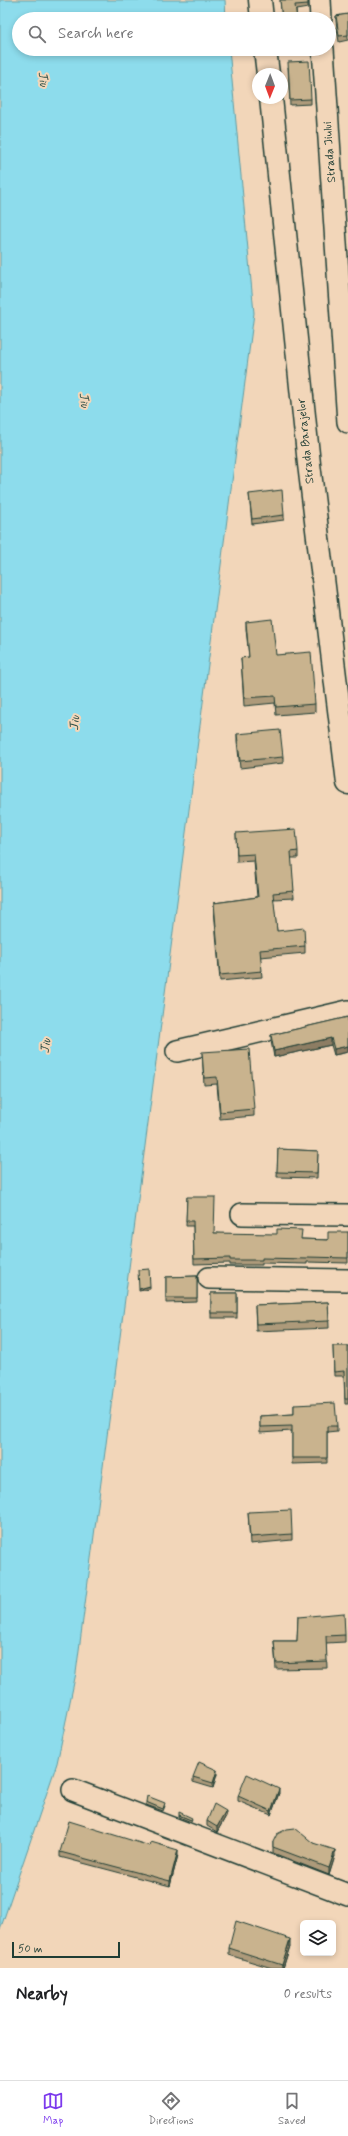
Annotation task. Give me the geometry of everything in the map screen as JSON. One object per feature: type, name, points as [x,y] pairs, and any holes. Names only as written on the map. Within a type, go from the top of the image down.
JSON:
[{"type":"main road","points":[[260,0],[261,12]]},
{"type":"main road","points":[[266,56],[267,68]]},
{"type":"main road","name":"Strada Barajelor","points":[[272,104],[308,456],[348,783]]},
{"type":"street","points":[[320,0],[321,12]]},
{"type":"street","name":"Strada Jiului","points":[[323,56],[348,422]]},
{"type":"street","points":[[177,1051],[348,1011]]},
{"type":"street","points":[[242,1214],[348,1216]]},
{"type":"street","points":[[209,1278],[348,1280]]},
{"type":"street","points":[[73,1790],[348,1896]]},
{"type":"water","name":"Jiu","points":[[0,0],[225,0],[226,12],[12,12],[12,56],[230,56],[254,313],[76,1673],[57,1763],[0,1930]]},
{"type":"building","points":[[280,0],[308,0],[308,4],[295,5],[296,12],[281,12]]},
{"type":"building","points":[[348,14],[348,35],[339,36],[336,16]]},
{"type":"building","points":[[309,61],[311,99],[290,100],[288,62]]},
{"type":"building","points":[[282,490],[284,515],[252,519],[249,494]]},
{"type":"building","points":[[272,619],[276,655],[311,652],[315,704],[276,707],[275,696],[244,698],[241,658],[249,657],[246,622]]},
{"type":"building","points":[[280,730],[283,757],[240,761],[237,734]]},
{"type":"building","points":[[296,829],[298,851],[291,852],[294,891],[273,893],[277,931],[304,928],[305,946],[260,950],[262,971],[220,975],[214,903],[258,897],[254,854],[237,855],[236,833]]},
{"type":"building","points":[[348,1017],[348,1046],[334,1049],[331,1038],[274,1051],[271,1035]]},
{"type":"building","points":[[249,1049],[254,1109],[220,1112],[217,1077],[204,1078],[202,1052]]},
{"type":"building","points":[[278,1149],[318,1151],[317,1173],[277,1172]]},
{"type":"building","points":[[187,1197],[215,1197],[214,1233],[277,1234],[277,1229],[302,1230],[301,1239],[328,1240],[328,1232],[348,1232],[348,1258],[262,1258],[262,1260],[230,1260],[230,1258],[194,1259],[193,1221],[186,1221]]},
{"type":"building","points":[[149,1269],[150,1286],[139,1289],[138,1270]]},
{"type":"building","points":[[197,1276],[197,1298],[166,1298],[166,1277]]},
{"type":"building","points":[[211,1293],[237,1293],[237,1313],[211,1313]]},
{"type":"building","points":[[328,1302],[329,1321],[256,1324],[255,1305]]},
{"type":"building","points":[[333,1346],[348,1346],[348,1399],[345,1399],[344,1371],[334,1372]]},
{"type":"building","points":[[335,1403],[337,1426],[327,1426],[327,1458],[292,1458],[292,1426],[260,1427],[260,1416],[294,1414],[294,1405]]},
{"type":"building","points":[[291,1510],[292,1534],[250,1537],[248,1512]]},
{"type":"building","points":[[344,1613],[345,1635],[326,1636],[327,1661],[276,1663],[274,1641],[297,1641],[298,1617]]},
{"type":"building","points":[[199,1762],[217,1770],[213,1783],[193,1777]]},
{"type":"building","points":[[247,1774],[279,1789],[271,1811],[238,1796]]},
{"type":"building","points":[[147,1796],[165,1803],[163,1809],[146,1802]]},
{"type":"building","points":[[214,1804],[226,1811],[217,1827],[207,1821]]},
{"type":"building","points":[[179,1812],[192,1818],[191,1820],[179,1815]]},
{"type":"building","points":[[69,1821],[150,1846],[151,1842],[178,1850],[170,1881],[60,1852]]},
{"type":"building","points":[[295,1828],[313,1843],[335,1850],[329,1868],[273,1847],[273,1842],[277,1834],[287,1829]]},
{"type":"building","points":[[236,1921],[290,1939],[282,1965],[229,1948]]}]
